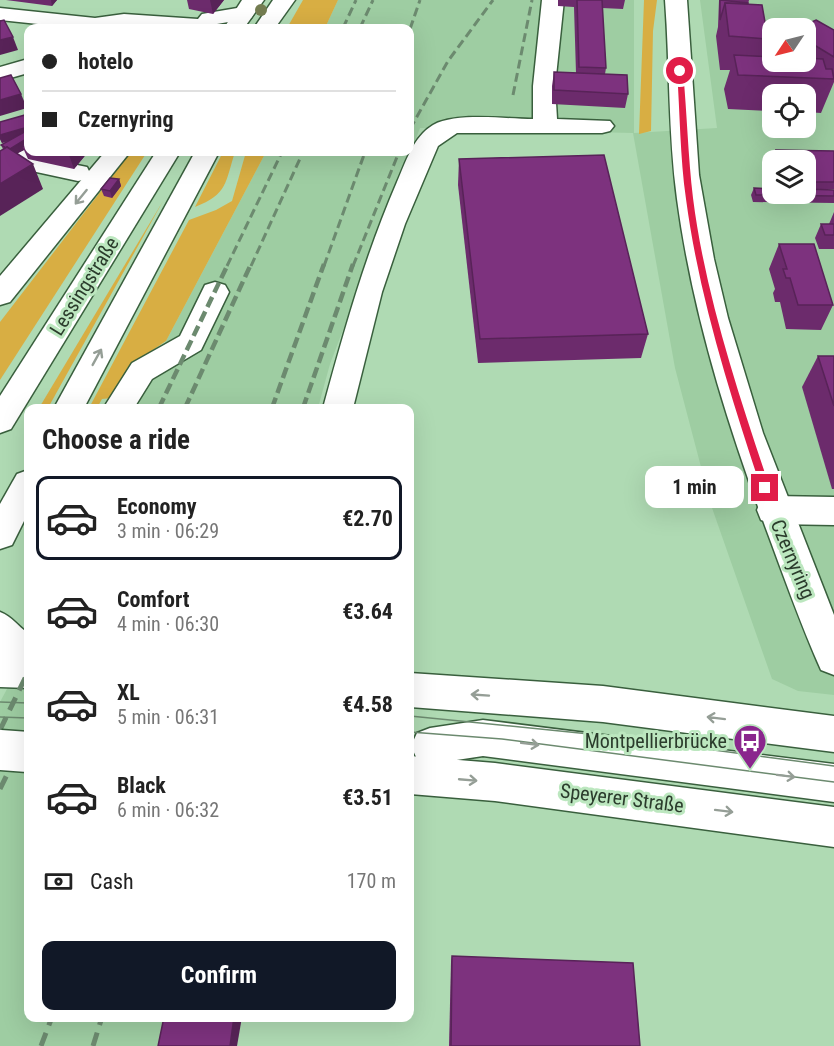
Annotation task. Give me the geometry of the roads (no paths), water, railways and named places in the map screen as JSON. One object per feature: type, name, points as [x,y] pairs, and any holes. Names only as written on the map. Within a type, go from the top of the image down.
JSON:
[{"type":"main road","points":[[114,0],[130,24]]},
{"type":"main road","points":[[267,24],[284,0]]},
{"type":"main road","points":[[545,126],[544,86],[553,0]]},
{"type":"main road","name":"Czernyring","points":[[676,0],[689,198],[701,264],[741,413],[772,510],[834,658]]},
{"type":"main road","points":[[0,14],[78,24]]},
{"type":"main road","points":[[205,24],[210,19],[243,14]]},
{"type":"main road","points":[[0,74],[24,67]]},
{"type":"main road","points":[[339,404],[368,292],[392,224],[426,144],[442,130],[455,126],[602,126]]},
{"type":"main road","points":[[24,151],[13,160],[78,173]]},
{"type":"main road","points":[[0,295],[115,156]]},
{"type":"main road","name":"Lessingstraße","points":[[0,421],[166,156]]},
{"type":"main road","points":[[71,404],[184,200],[205,156]]},
{"type":"main road","points":[[121,404],[142,371],[153,362],[191,344],[227,291]]},
{"type":"main road","points":[[0,535],[24,490]]},
{"type":"main road","points":[[772,510],[834,511]]},
{"type":"main road","points":[[0,628],[7,639],[24,650]]},
{"type":"main road","points":[[0,670],[24,671]]},
{"type":"main road","points":[[414,690],[603,704],[834,734]]},
{"type":"main road","points":[[420,753],[483,738],[834,782]]},
{"type":"main road","points":[[0,750],[24,752]]},
{"type":"main road","name":"Speyerer Straße","points":[[420,753],[495,782],[834,827]]},
{"type":"tram line","points":[[0,702],[24,703]]},
{"type":"tram line","points":[[414,716],[609,736],[834,766]]},
{"type":"tram line","points":[[0,717],[24,718]]},
{"type":"tram line","points":[[414,732],[502,739],[834,782]]},
{"type":"railway","points":[[345,24],[356,0]]},
{"type":"railway","points":[[362,24],[373,0]]},
{"type":"railway","points":[[412,24],[420,0]]},
{"type":"railway","points":[[414,122],[448,61],[493,0]]},
{"type":"railway","points":[[513,95],[532,0]]},
{"type":"railway","points":[[227,266],[280,156]]},
{"type":"railway","points":[[251,266],[301,156]]},
{"type":"railway","points":[[324,266],[364,156]]},
{"type":"railway","points":[[353,266],[397,156]]},
{"type":"railway","points":[[161,404],[228,264]]},
{"type":"railway","points":[[187,404],[251,264]]},
{"type":"railway","points":[[273,404],[324,264]]},
{"type":"railway","points":[[304,404],[353,264]]},
{"type":"railway","points":[[0,730],[24,680]]},
{"type":"railway","points":[[0,789],[24,740]]},
{"type":"railway","points":[[41,1046],[50,1022]]},
{"type":"railway","points":[[93,1046],[100,1022]]},
{"type":"place","name":"Montpellierbrücke","points":[[750,770]]}]
